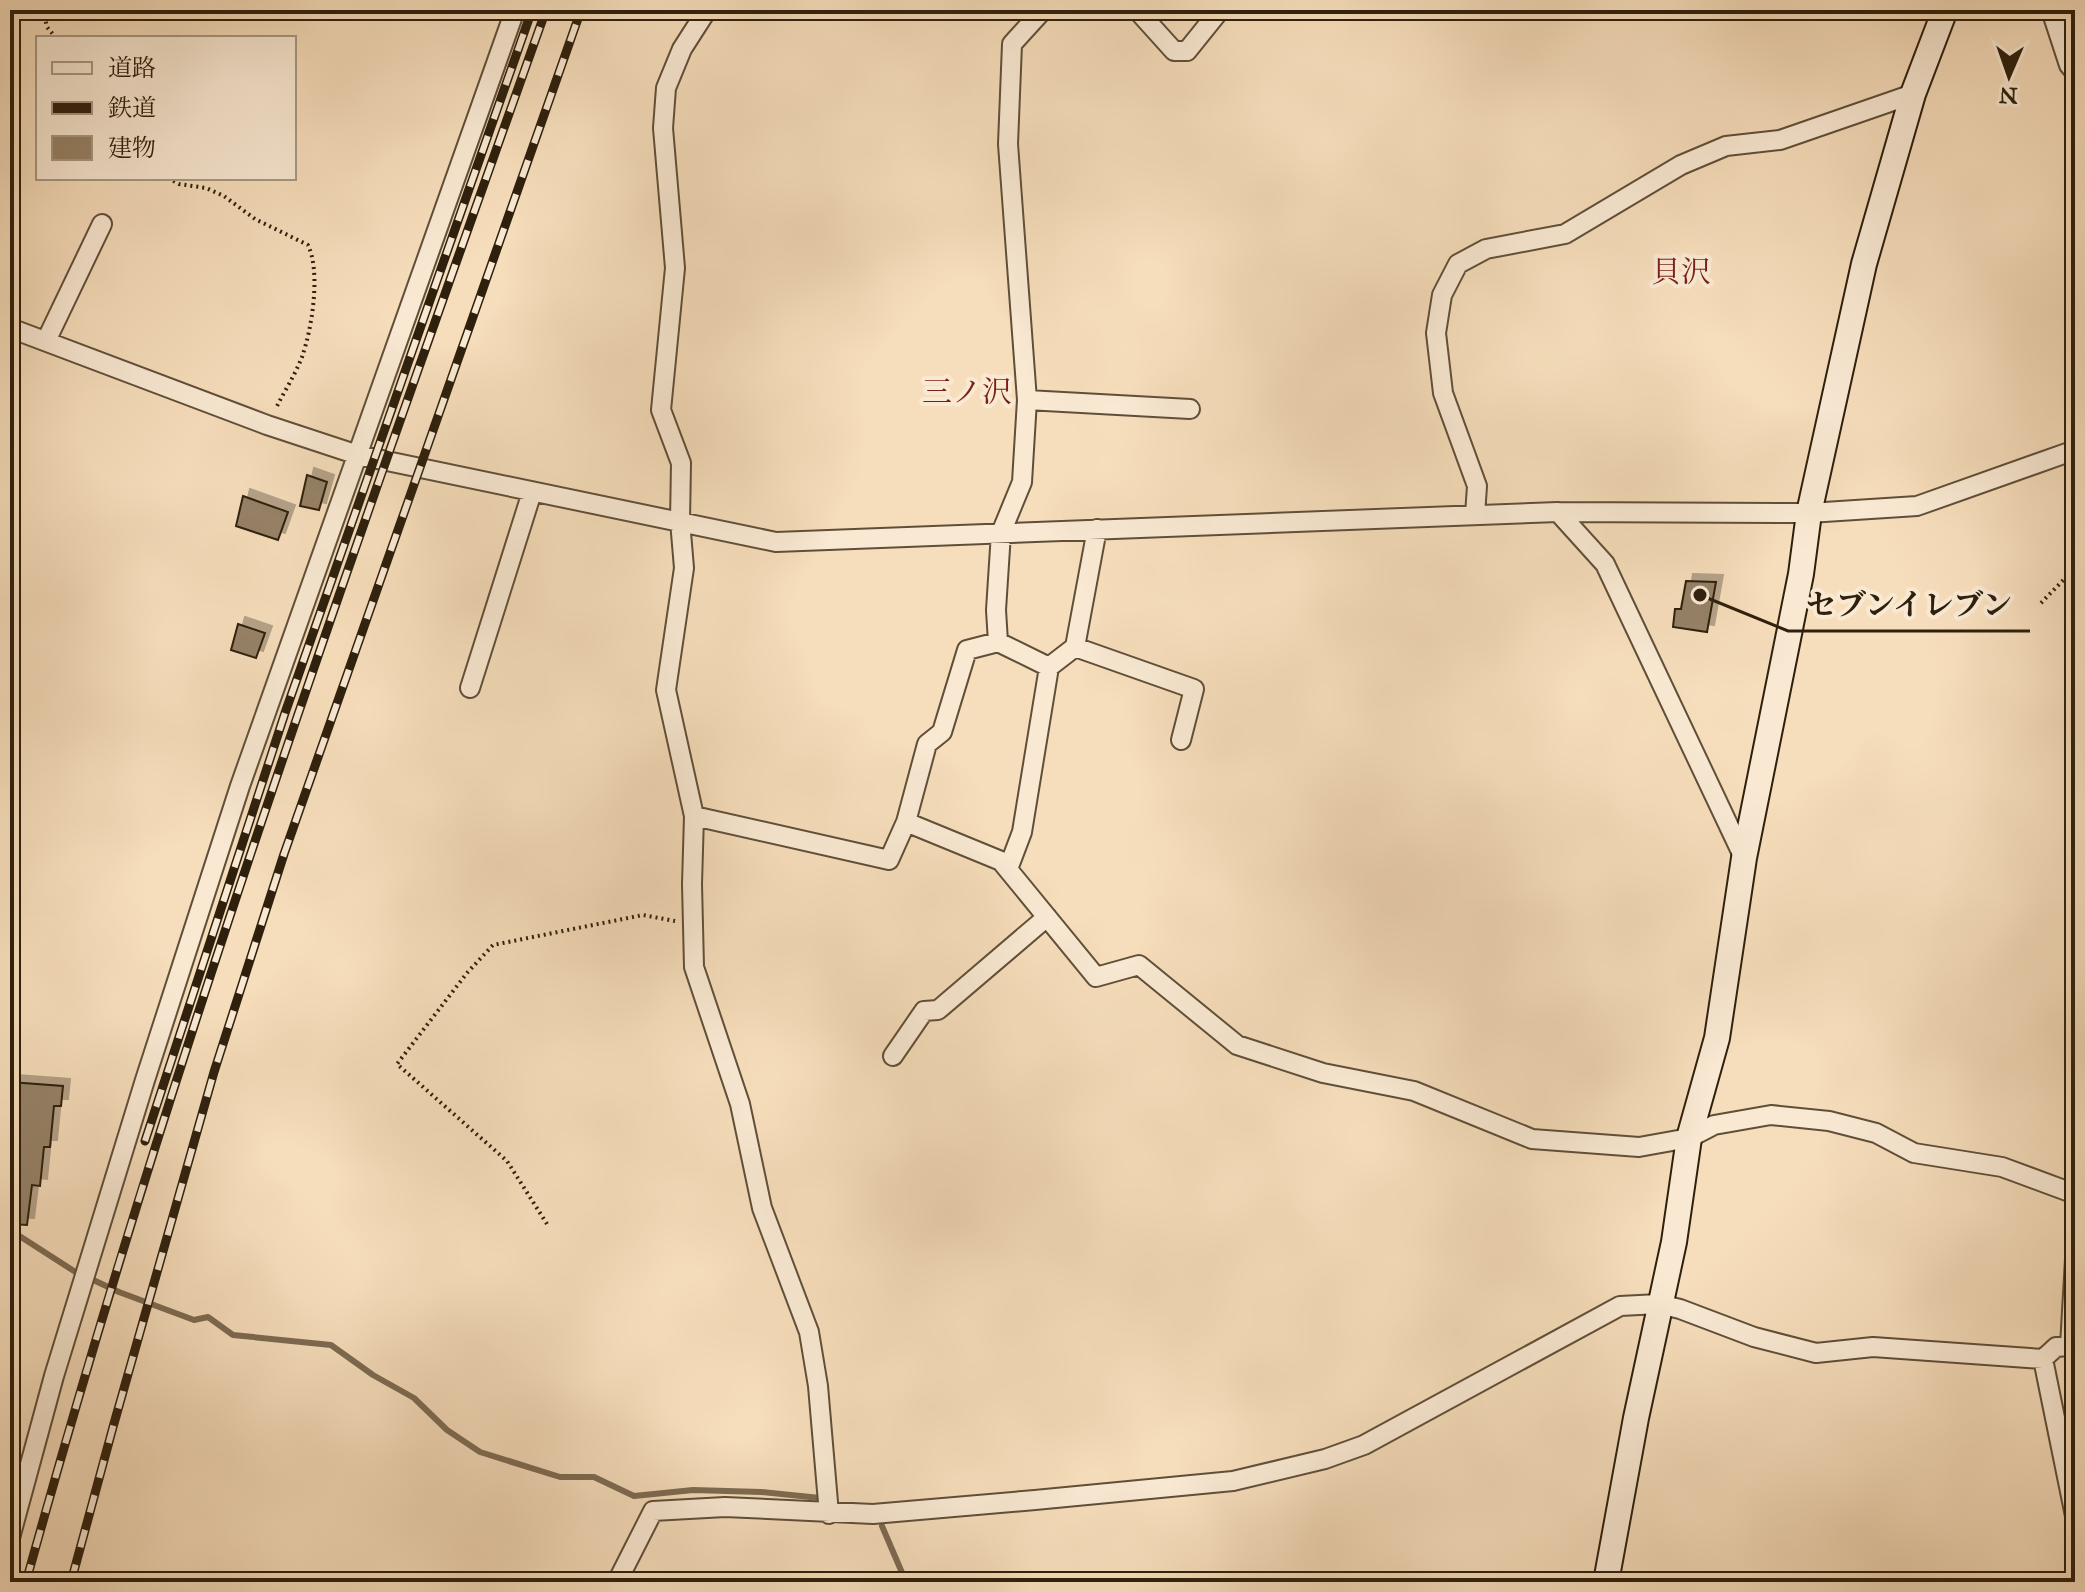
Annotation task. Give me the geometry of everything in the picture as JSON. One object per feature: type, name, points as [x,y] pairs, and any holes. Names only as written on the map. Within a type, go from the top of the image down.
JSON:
[{"type":"street","points":[[10,1538],[54,1376],[240,786],[515,10]]},
{"type":"street","points":[[707,10],[682,49],[666,88],[663,128],[675,268],[661,410],[681,463],[680,521],[684,568],[666,690],[694,816],[694,967],[740,1104],[762,1208],[809,1332],[818,1386],[829,1514]]},
{"type":"street","points":[[998,642],[996,610],[1001,533],[1022,482],[1027,400],[1008,144],[1011,58],[1012,44],[1043,10]]},
{"type":"street","points":[[1137,10],[1174,51],[1181,53],[1187,51],[1220,10]]},
{"type":"street","points":[[1606,1582],[1659,1304],[1674,1242],[1689,1138],[1717,1038],[1744,858],[1801,574],[1809,513],[1864,264],[1913,94],[1945,10]]},
{"type":"street","points":[[2051,10],[2069,65],[2075,72]]},
{"type":"street","points":[[1475,515],[1477,486],[1443,393],[1436,333],[1442,295],[1458,264],[1486,249],[1565,234],[1681,165],[1726,146],[1780,140],[1913,94]]},
{"type":"street","points":[[46,341],[102,224]]},
{"type":"street","points":[[10,328],[267,425],[358,455],[776,542],[1558,512],[1809,513],[1917,506],[2075,450]]},
{"type":"street","points":[[1027,400],[1190,409]]},
{"type":"street","points":[[470,688],[532,492]]},
{"type":"street","points":[[1558,512],[1605,564],[1744,858]]},
{"type":"street","points":[[1008,869],[1022,832],[1049,667],[1075,647],[1097,529]]},
{"type":"street","points":[[694,816],[889,860],[906,822],[927,744],[942,732],[967,650],[998,642],[1049,667]]},
{"type":"street","points":[[1075,647],[1194,689],[1181,740]]},
{"type":"street","points":[[906,822],[1001,861],[1096,977],[1139,965],[1237,1045],[1323,1073],[1414,1091],[1532,1139],[1639,1147],[1689,1138],[1714,1125],[1771,1115],[1829,1121],[1876,1133],[1914,1153],[2002,1167],[2075,1194]]},
{"type":"street","points":[[893,1056],[924,1011],[938,1010],[1047,917]]},
{"type":"street","points":[[617,1582],[653,1511],[725,1507],[873,1514],[1233,1481],[1325,1459],[1364,1445],[1620,1306],[1659,1304],[1680,1309],[1754,1337],[1816,1353],[1873,1347],[2043,1359],[2056,1347],[2072,1346],[2075,1259]]},
{"type":"street","points":[[2043,1359],[2075,1516]]},
{"type":"path","points":[[43,10],[47,27],[54,36]]},
{"type":"path","points":[[172,180],[224,196],[255,219],[308,245],[313,255],[313,306],[302,357],[267,425]]},
{"type":"path","points":[[2041,603],[2075,568]]},
{"type":"path","points":[[547,1224],[507,1161],[397,1064],[467,973],[493,945],[643,915],[693,924]]},
{"type":"building","points":[[307,475],[327,482],[319,510],[300,506]]},
{"type":"building","points":[[243,496],[288,512],[278,540],[236,526]]},
{"type":"building","points":[[1686,581],[1716,582],[1707,632],[1673,627],[1675,609],[1681,609]]},
{"type":"building","points":[[238,624],[265,633],[256,658],[231,650]]},
{"type":"building","points":[[10,1082],[63,1086],[61,1106],[54,1106],[50,1147],[44,1147],[40,1186],[32,1185],[27,1225],[10,1224]]},
{"type":"waterway","points":[[21,1237],[77,1273]]},
{"type":"waterway","points":[[89,1278],[194,1320],[208,1317],[233,1335],[331,1345],[373,1375],[414,1398],[447,1430],[480,1452],[560,1477],[594,1477],[634,1496],[693,1490],[820,1498]]},
{"type":"waterway","points":[[882,1526],[906,1582]]},
{"type":"railway","points":[[145,1141],[285,713],[532,10]]},
{"type":"railway","points":[[26,1582],[83,1383],[206,988],[407,400],[546,10]]},
{"type":"railway","points":[[71,1582],[214,1072],[284,854],[581,10]]},
{"type":"place","name":"セブンイレブン","points":[[1700,595]]},
{"type":"district","name":"貝沢","points":[[1681,272]]},
{"type":"district","name":"三ノ沢","points":[[967,392]]}]
